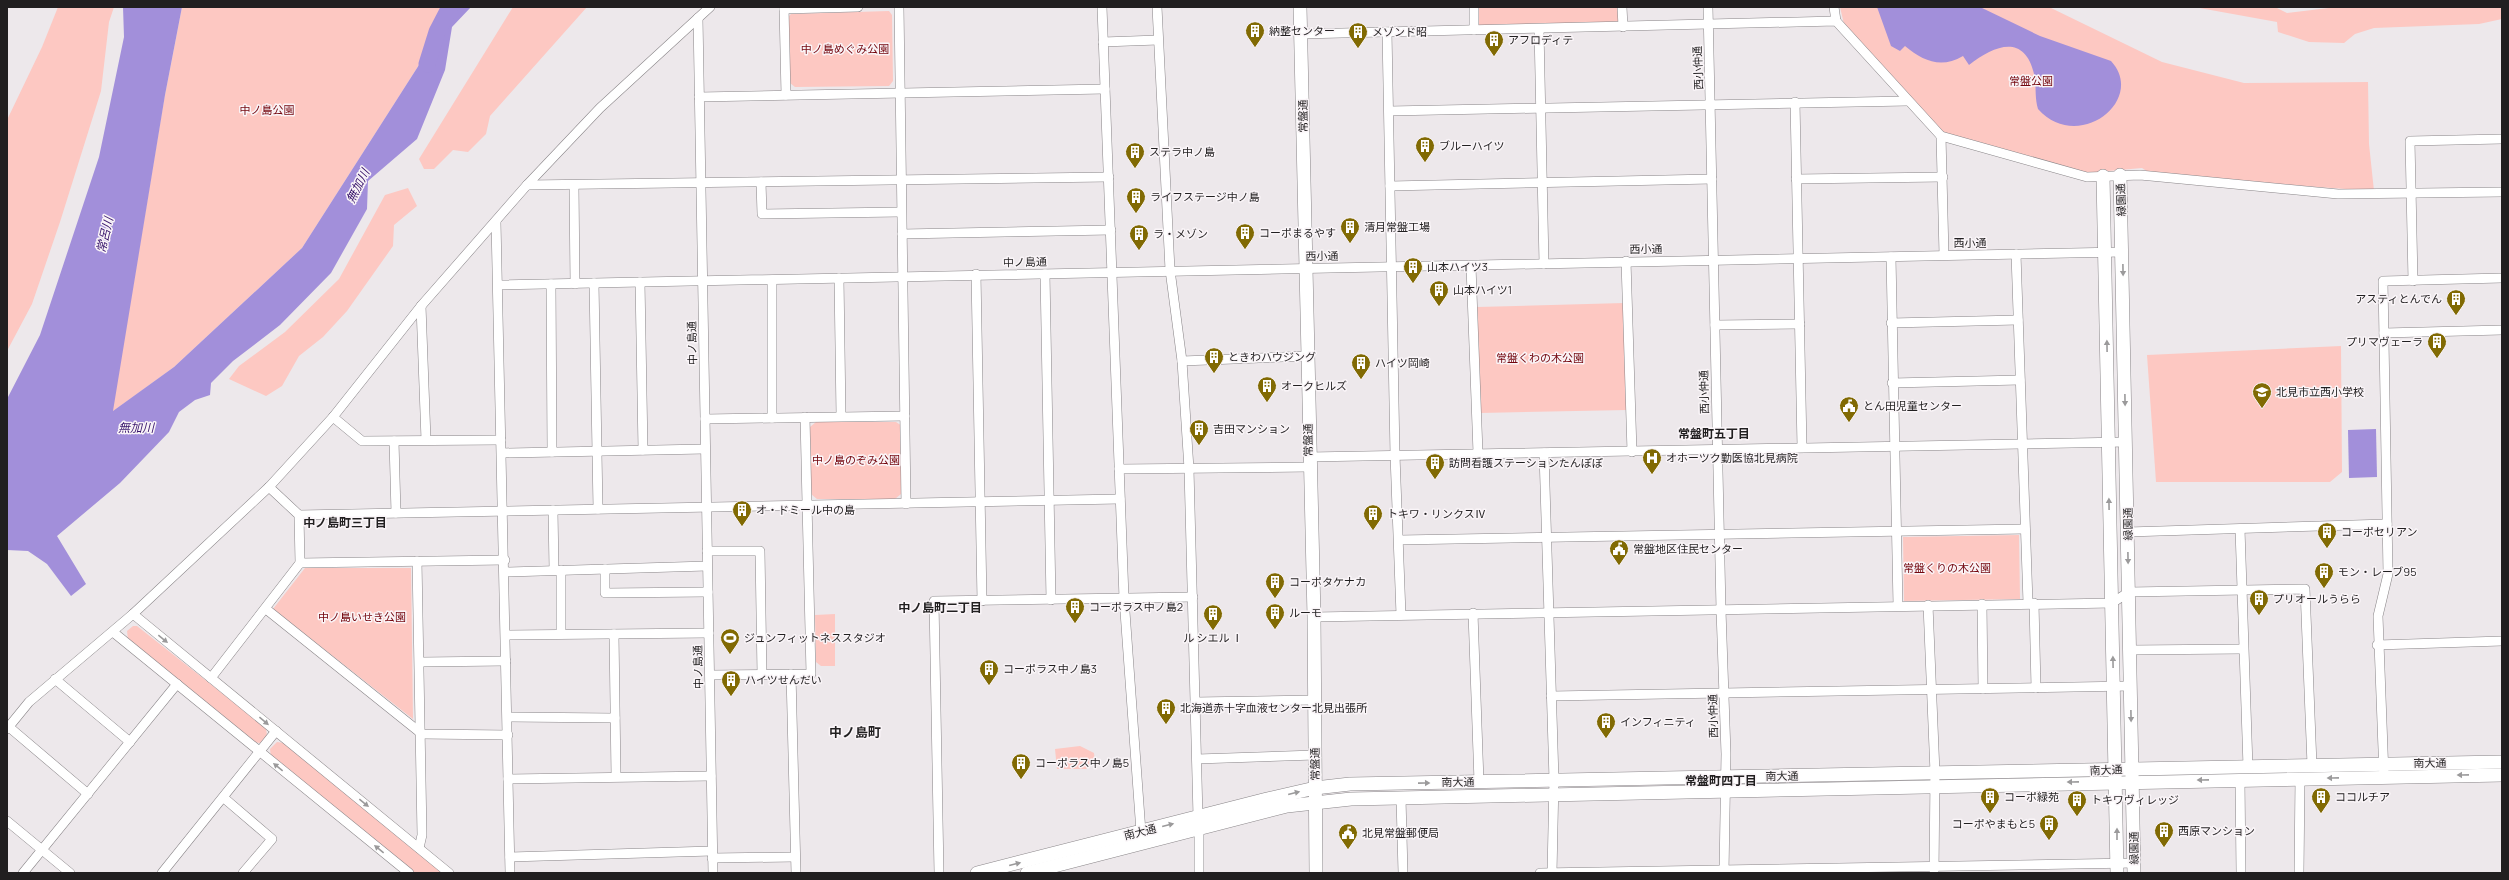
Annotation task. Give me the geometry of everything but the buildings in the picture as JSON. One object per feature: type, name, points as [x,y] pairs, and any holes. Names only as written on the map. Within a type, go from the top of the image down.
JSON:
[{"type":"street","points":[[88,794],[8,728],[29,702],[113,632],[269,487],[332,417],[421,306],[527,185],[600,108],[710,7]]},
{"type":"street","points":[[786,95],[784,8],[858,7]]},
{"type":"street","points":[[899,7],[906,504]]},
{"type":"street","points":[[1102,7],[1124,598],[1141,832]]},
{"type":"street","points":[[1158,7],[1158,40],[1170,270],[1182,361],[1189,469],[1199,873]]},
{"type":"street","name":"常盤通","points":[[1300,7],[1309,462],[1314,617],[1316,873]]},
{"type":"street","points":[[1474,7],[1474,30]]},
{"type":"street","points":[[1622,7],[1623,27]]},
{"type":"street","name":"西小仲通","points":[[1708,7],[1719,535],[1724,692],[1724,872]]},
{"type":"street","points":[[1834,7],[1836,21],[1941,136],[2087,176],[2120,175],[2338,194],[2411,195],[2502,192]]},
{"type":"street","points":[[499,285],[703,281],[698,18]]},
{"type":"street","points":[[1301,34],[1836,21]]},
{"type":"street","points":[[1539,29],[1544,264]]},
{"type":"street","points":[[1387,32],[1395,455],[1401,615]]},
{"type":"street","points":[[1103,42],[1158,40]]},
{"type":"street","points":[[699,97],[1105,89]]},
{"type":"street","points":[[1389,111],[1908,101]]},
{"type":"street","points":[[1795,102],[1802,447]]},
{"type":"street","points":[[1941,136],[1944,255]]},
{"type":"street","points":[[2413,280],[2410,141],[2502,139]]},
{"type":"street","name":"緑園通","points":[[2120,175],[2134,868]]},
{"type":"street","name":"緑園通","points":[[2103,176],[2117,869]]},
{"type":"street","points":[[527,185],[702,184],[1109,177]]},
{"type":"street","points":[[1796,179],[1942,177]]},
{"type":"street","points":[[1390,186],[1712,178]]},
{"type":"street","points":[[761,182],[762,214],[901,212]]},
{"type":"street","points":[[574,184],[575,284]]},
{"type":"street","points":[[496,222],[499,285],[501,440],[505,560],[510,873]]},
{"type":"street","points":[[902,234],[1111,230]]},
{"type":"street","name":"西小通","points":[[1170,270],[1471,266],[1714,259],[2122,252]]},
{"type":"street","points":[[2016,254],[2025,529],[2036,688]]},
{"type":"street","points":[[1891,257],[1892,383],[1898,606]]},
{"type":"street","points":[[1626,261],[1632,452]]},
{"type":"street","points":[[1471,266],[1478,453]]},
{"type":"street","name":"中ノ島通","points":[[713,873],[703,281],[1170,270]]},
{"type":"street","points":[[976,274],[982,601]]},
{"type":"street","points":[[1045,274],[1047,501],[1051,600]]},
{"type":"street","points":[[839,278],[841,416]]},
{"type":"street","points":[[2383,770],[2378,616],[2388,574],[2383,281],[2502,278]]},
{"type":"street","points":[[772,280],[772,418]]},
{"type":"street","points":[[640,282],[644,450]]},
{"type":"street","points":[[594,283],[598,509]]},
{"type":"street","points":[[551,284],[552,452]]},
{"type":"street","points":[[421,306],[426,440]]},
{"type":"street","points":[[1891,323],[2018,320]]},
{"type":"street","points":[[1715,325],[1800,324]]},
{"type":"street","points":[[2384,333],[2502,330]]},
{"type":"street","points":[[1182,361],[1307,356]]},
{"type":"street","points":[[1892,383],[2020,380]]},
{"type":"street","points":[[705,419],[905,416]]},
{"type":"street","points":[[332,417],[362,441],[501,440]]},
{"type":"street","points":[[710,675],[811,674],[805,417]]},
{"type":"street","points":[[394,441],[396,513]]},
{"type":"street","points":[[1119,469],[1189,469],[1395,455],[1632,452],[1802,447],[2126,442]]},
{"type":"street","points":[[502,454],[644,450],[705,450]]},
{"type":"street","points":[[1544,453],[1554,787],[1552,873]]},
{"type":"street","points":[[269,487],[300,515],[1120,499]]},
{"type":"street","points":[[553,510],[561,634]]},
{"type":"street","points":[[211,678],[266,609],[300,563],[300,515]]},
{"type":"street","points":[[2128,532],[2387,524]]},
{"type":"street","points":[[1398,540],[2025,529]]},
{"type":"street","points":[[2240,529],[2248,767]]},
{"type":"street","points":[[707,551],[760,551],[762,675]]},
{"type":"street","points":[[300,563],[505,560]]},
{"type":"street","points":[[417,561],[422,734],[422,836],[419,848]]},
{"type":"street","points":[[505,572],[707,566]]},
{"type":"street","points":[[605,569],[605,593],[708,592]]},
{"type":"street","points":[[1314,617],[2031,603],[2112,603],[2129,592],[2305,589],[2312,765]]},
{"type":"street","points":[[939,873],[934,601],[1192,597]]},
{"type":"street","points":[[1982,604],[1983,689]]},
{"type":"street","points":[[1928,605],[1935,779],[1934,870]]},
{"type":"street","points":[[266,609],[422,734],[508,735]]},
{"type":"street","points":[[1473,613],[1479,782]]},
{"type":"street","points":[[133,614],[449,873]]},
{"type":"street","points":[[113,632],[406,872]]},
{"type":"street","points":[[506,635],[709,633]]},
{"type":"street","points":[[614,634],[616,776]]},
{"type":"street","points":[[2378,645],[2502,641]]},
{"type":"street","points":[[2130,650],[2243,650]]},
{"type":"street","points":[[421,662],[506,661]]},
{"type":"street","points":[[791,674],[796,873]]},
{"type":"street","points":[[55,679],[130,742]]},
{"type":"street","points":[[23,873],[177,684]]},
{"type":"street","points":[[1552,696],[2130,686]]},
{"type":"street","points":[[1195,702],[1314,700]]},
{"type":"street","points":[[508,717],[615,718]]},
{"type":"street","points":[[164,872],[276,731]]},
{"type":"street","points":[[1197,760],[1315,755]]},
{"type":"street","name":"南大通","points":[[1027,873],[1315,788],[1350,784],[1479,782],[1554,787],[1725,790],[1935,779],[2116,775],[2240,780],[2300,778],[2383,770],[2502,762]]},
{"type":"street","name":"南大通","points":[[2133,775],[2248,767],[2312,765],[2383,770],[2502,775]]},
{"type":"street","points":[[508,778],[711,776]]},
{"type":"street","name":"南大通","points":[[977,873],[1141,832],[1316,802],[1402,798],[1725,776],[1935,779]]},
{"type":"street","points":[[2298,873],[2300,778]]},
{"type":"street","points":[[2240,780],[2240,873]]},
{"type":"street","points":[[224,798],[272,839],[243,873]]},
{"type":"street","points":[[1402,798],[1403,873]]},
{"type":"street","points":[[7,821],[70,873]]},
{"type":"street","points":[[510,857],[712,854],[795,857]]},
{"type":"street","points":[[1540,873],[2134,868]]},
{"type":"green space","points":[[58,7],[114,7],[109,22],[101,91],[60,222],[32,304],[7,351],[7,120],[42,47]]},
{"type":"green space","name":"中ノ島公園","points":[[182,7],[456,7],[302,248],[174,367],[112,412],[164,100]]},
{"type":"green space","points":[[513,7],[587,7],[490,116],[486,134],[468,152],[453,150],[434,169],[424,169],[419,159]]},
{"type":"green space","points":[[1478,7],[1619,7],[1619,23],[1478,26]]},
{"type":"green space","name":"常盤公園","points":[[1840,7],[2049,7],[2162,62],[2244,83],[2368,82],[2369,144],[2374,191],[2220,180],[2148,172],[2142,168],[2086,173],[1948,135],[1940,129],[1844,24]]},
{"type":"green space","points":[[2194,7],[2275,7],[2287,13],[2337,7],[2502,7],[2502,19],[2479,24],[2374,28],[2355,34],[2344,43],[2309,42],[2278,32],[2277,22]]},
{"type":"green space","name":"中ノ島めぐみ公園","points":[[889,11],[892,15],[893,81],[889,86],[795,87],[790,83],[788,17],[791,14]]},
{"type":"green space","points":[[408,188],[417,206],[394,225],[393,246],[347,311],[323,337],[299,356],[282,386],[266,396],[229,379],[239,366],[285,332],[339,279],[385,195]]},
{"type":"green space","name":"常盤くわの木公園","points":[[1624,303],[1627,410],[1480,413],[1477,307]]},
{"type":"green space","points":[[2341,346],[2342,472],[2330,482],[2156,482],[2147,355]]},
{"type":"green space","name":"中ノ島のぞみ公園","points":[[816,422],[896,422],[902,426],[901,494],[895,499],[817,499],[811,494],[810,427]]},
{"type":"green space","name":"常盤くりの木公園","points":[[2019,535],[2020,599],[1904,601],[1903,537]]},
{"type":"green space","name":"中ノ島いせき公園","points":[[305,568],[411,568],[413,719],[273,609]]},
{"type":"green space","points":[[835,614],[835,666],[821,666],[816,662],[815,615]]},
{"type":"green space","points":[[133,626],[137,626],[266,728],[267,736],[260,743],[253,742],[128,640],[127,631]]},
{"type":"green space","points":[[277,742],[284,743],[444,873],[414,873],[271,757],[270,749]]},
{"type":"green space","points":[[1080,746],[1094,753],[1095,762],[1086,769],[1057,769],[1055,749]]},
{"type":"water","name":"常呂川","points":[[123,7],[182,7],[165,95],[113,411],[174,367],[302,248],[456,7],[471,7],[452,27],[445,70],[417,139],[368,181],[367,209],[331,273],[280,325],[233,361],[211,383],[210,395],[195,400],[179,412],[169,432],[120,483],[57,536],[86,584],[71,596],[47,564],[28,551],[7,550],[7,399],[40,335],[99,157],[124,37]]},
{"type":"water","points":[[1877,7],[1980,7],[2040,36],[2111,61],[2120,76],[2120,91],[2114,105],[2103,116],[2088,124],[2071,126],[2054,121],[2038,109],[2035,79],[2031,64],[2025,54],[2018,49],[2009,47],[2000,48],[1979,58],[1969,65],[1963,56],[1947,62],[1932,62],[1919,56],[1905,46],[1900,51],[1891,46]]},
{"type":"water","points":[[2376,429],[2377,477],[2349,478],[2348,430]]},
{"type":"waterway","name":"無加川","points":[[427,64],[437,32],[450,7]]},
{"type":"place","name":"納整センター","points":[[1255,48]]},
{"type":"place","name":"メゾンド昭","points":[[1358,49]]},
{"type":"place","name":"アフロディテ","points":[[1494,57]]},
{"type":"place","name":"ブルーハイツ","points":[[1425,163]]},
{"type":"place","name":"ステラ中ノ島","points":[[1135,169]]},
{"type":"place","name":"ライフステージ中ノ島","points":[[1136,214]]},
{"type":"place","name":"清月常盤工場","points":[[1350,244]]},
{"type":"place","name":"コーポまるやす","points":[[1245,250]]},
{"type":"place","name":"ラ・メゾン","points":[[1139,251]]},
{"type":"place","name":"山本ハイツ3","points":[[1413,284]]},
{"type":"place","name":"山本ハイツ1","points":[[1439,307]]},
{"type":"place","name":"アスティとんでん","points":[[2456,316]]},
{"type":"place","name":"プリマヴェーラ","points":[[2437,359]]},
{"type":"place","name":"ときわハウジング","points":[[1214,374]]},
{"type":"place","name":"ハイツ岡崎","points":[[1361,380]]},
{"type":"place","name":"オークヒルズ","points":[[1267,403]]},
{"type":"place","name":"北見市立西小学校","points":[[2262,409]]},
{"type":"place","name":"とん田児童センター","points":[[1849,423]]},
{"type":"place","name":"吉田マンション","points":[[1199,446]]},
{"type":"place","name":"オホーツク勤医協北見病院","points":[[1652,475]]},
{"type":"place","name":"訪問看護ステーションたんぽぽ","points":[[1435,480]]},
{"type":"place","name":"オ・ドミール中の島","points":[[742,527]]},
{"type":"place","name":"トキワ・リンクスⅣ","points":[[1373,531]]},
{"type":"place","name":"コーポセリアン","points":[[2327,549]]},
{"type":"place","name":"常盤地区住民センター","points":[[1619,566]]},
{"type":"place","name":"モン・レーブ95","points":[[2324,589]]},
{"type":"place","name":"コーポタケナカ","points":[[1275,599]]},
{"type":"place","name":"プリオールうらら","points":[[2259,616]]},
{"type":"place","name":"コーポラス中ノ島2","points":[[1075,624]]},
{"type":"place","name":"ルーモ","points":[[1275,630]]},
{"type":"place","name":"ル シエル Ⅰ","points":[[1213,631]]},
{"type":"place","name":"ジュンフィットネススタジオ","points":[[730,655]]},
{"type":"place","name":"コーポラス中ノ島3","points":[[989,686]]},
{"type":"place","name":"ハイツせんだい","points":[[731,697]]},
{"type":"place","name":"北海道赤十字血液センター北見出張所","points":[[1166,725]]},
{"type":"place","name":"インフィニティ","points":[[1606,739]]},
{"type":"place","name":"コーポラス中ノ島5","points":[[1021,780]]},
{"type":"place","name":"コーポ緑苑","points":[[1990,814]]},
{"type":"place","name":"ココルチア","points":[[2321,814]]},
{"type":"place","name":"トキワヴィレッジ","points":[[2077,817]]},
{"type":"place","name":"コーポやまもと5","points":[[2049,841]]},
{"type":"place","name":"西原マンション","points":[[2164,848]]},
{"type":"place","name":"北見常盤郵便局","points":[[1348,850]]},
{"type":"district","name":"常盤町五丁目","points":[[1714,434]]},
{"type":"district","name":"中ノ島町三丁目","points":[[345,523]]},
{"type":"district","name":"中ノ島町二丁目","points":[[940,608]]},
{"type":"district","name":"中ノ島町","points":[[855,732]]},
{"type":"district","name":"常盤町四丁目","points":[[1721,781]]}]
